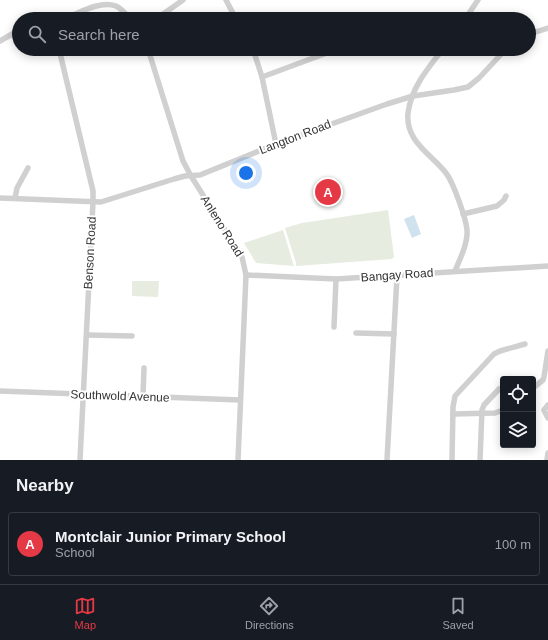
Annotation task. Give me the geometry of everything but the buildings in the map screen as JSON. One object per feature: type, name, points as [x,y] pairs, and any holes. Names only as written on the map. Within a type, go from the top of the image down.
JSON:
[{"type":"street","points":[[166,12],[183,0]]},
{"type":"street","points":[[470,12],[478,0]]},
{"type":"street","points":[[227,1],[232,12]]},
{"type":"street","points":[[81,12],[93,7],[107,4],[115,6],[124,12]]},
{"type":"street","points":[[536,32],[548,28]]},
{"type":"street","points":[[1,42],[12,35]]},
{"type":"street","name":"Benson Road","points":[[61,56],[93,191],[94,202],[80,460]]},
{"type":"street","name":"Anleno Road","points":[[150,56],[177,145],[191,176],[242,257],[246,275],[238,460]]},
{"type":"street","points":[[255,56],[262,77],[276,144]]},
{"type":"street","points":[[262,77],[319,56]]},
{"type":"street","points":[[438,56],[425,73],[413,96],[408,112],[408,122],[413,138],[449,178],[463,214],[467,230],[466,238],[455,271]]},
{"type":"street","name":"Langton Road","points":[[0,198],[94,202],[107,201],[174,179],[200,175],[276,144],[387,104],[413,96],[468,87],[479,78],[499,56]]},
{"type":"street","points":[[15,198],[17,188],[28,168]]},
{"type":"street","points":[[463,214],[497,206],[506,196]]},
{"type":"street","name":"Bangay Road","points":[[246,275],[336,279],[548,266]]},
{"type":"street","points":[[387,460],[397,276]]},
{"type":"street","points":[[334,327],[336,279]]},
{"type":"street","points":[[356,333],[394,334]]},
{"type":"street","points":[[86,335],[132,336]]},
{"type":"street","points":[[452,460],[453,407],[456,396],[489,359],[500,351],[525,344]]},
{"type":"street","points":[[536,385],[544,377],[548,351]]},
{"type":"street","points":[[143,396],[144,368]]},
{"type":"street","points":[[480,460],[482,413],[484,405],[499,389]]},
{"type":"street","name":"Southwold Avenue","points":[[0,391],[240,400]]},
{"type":"street","points":[[548,405],[544,410],[548,418]]},
{"type":"street","points":[[453,414],[495,413],[500,411]]},
{"type":"street","points":[[547,460],[548,453]]},
{"type":"shaded area","points":[[388,210],[394,257],[392,259],[296,266],[285,228],[302,223]]},
{"type":"shaded area","points":[[283,230],[294,266],[256,263],[244,243]]},
{"type":"shaded area","points":[[132,281],[159,281],[158,297],[132,296]]},
{"type":"water","points":[[414,215],[421,234],[412,238],[404,219]]},
{"type":"place","name":"Montclair Junior Primary School","points":[[328,192]]}]
